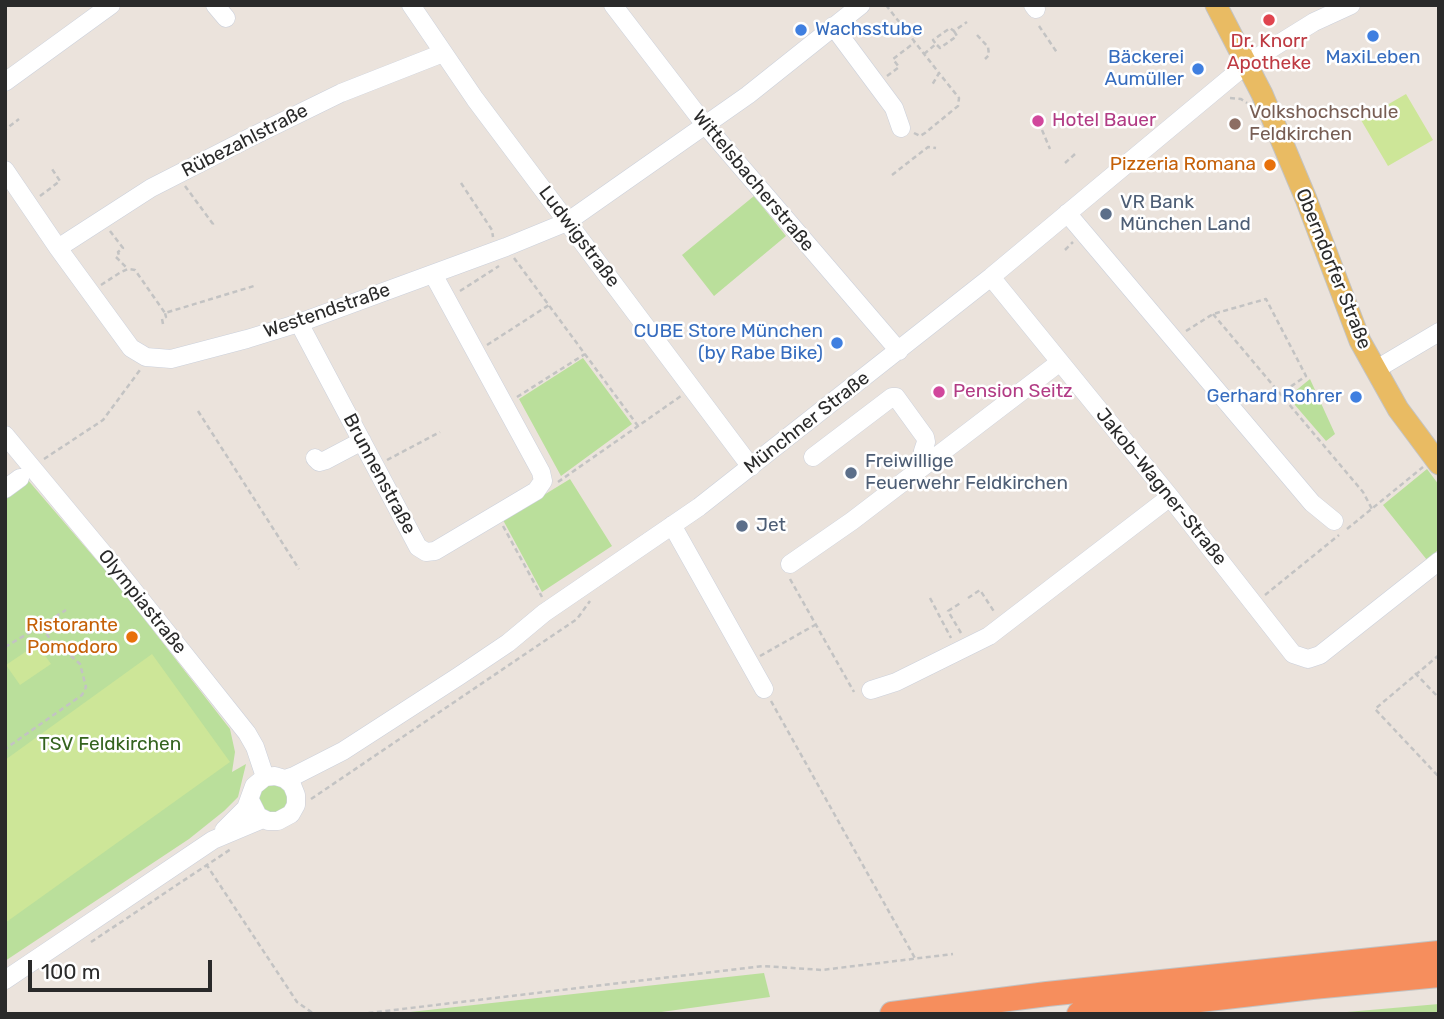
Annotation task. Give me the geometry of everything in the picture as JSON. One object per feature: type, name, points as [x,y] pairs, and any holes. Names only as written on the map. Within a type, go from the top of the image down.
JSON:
[{"type":"highway","points":[[892,1014],[1061,993],[1439,953]]},
{"type":"highway","points":[[1079,1014],[1439,975]]},
{"type":"main road","name":"Oberndorfer Straße","points":[[1216,5],[1248,63],[1306,199],[1360,341],[1398,409],[1439,464]]},
{"type":"street","points":[[5,82],[111,5]]},
{"type":"street","name":"Ludwigstraße","points":[[411,5],[567,222],[751,467]]},
{"type":"street","name":"Wittelsbacherstraße","points":[[614,5],[706,126],[899,351]]},
{"type":"street","name":"Westendstraße","points":[[146,358],[171,359],[247,340],[506,251],[567,222],[706,126],[861,5]]},
{"type":"street","name":"Münchner Straße","points":[[285,779],[343,751],[459,676],[508,643],[544,613],[672,525],[899,351],[1248,63],[1314,22],[1351,5]]},
{"type":"street","points":[[833,26],[894,108],[901,128]]},
{"type":"street","name":"Rübezahlstraße","points":[[58,248],[151,188],[341,93],[443,53]]},
{"type":"street","points":[[5,170],[35,199],[58,248],[131,348],[146,358]]},
{"type":"street","points":[[1067,213],[1312,503],[1334,521]]},
{"type":"street","points":[[433,274],[505,404],[541,472],[543,481]]},
{"type":"street","name":"Jakob-Wagner-Straße","points":[[991,277],[1170,497],[1293,654],[1308,659],[1320,655],[1439,561]]},
{"type":"street","name":"Brunnenstraße","points":[[299,323],[418,547],[426,552],[435,551],[536,491],[543,481]]},
{"type":"street","points":[[1375,370],[1439,332]]},
{"type":"street","points":[[787,567],[852,521],[1060,362]]},
{"type":"street","points":[[813,457],[892,397],[896,397],[925,437],[923,451]]},
{"type":"street","points":[[823,410],[842,435]]},
{"type":"street","name":"Olympiastraße","points":[[5,435],[19,478],[247,733],[255,747],[265,777]]},
{"type":"street","points":[[315,458],[319,462],[326,460],[362,441]]},
{"type":"street","points":[[862,691],[896,682],[964,650],[1003,625],[1170,497]]},
{"type":"street","points":[[672,525],[764,689]]},
{"type":"street","name":"Münchner Straße","points":[[5,980],[213,841],[263,819],[278,821],[287,817],[294,809],[296,794],[343,751]]},
{"type":"street","points":[[265,777],[285,779],[296,794]]},
{"type":"street","name":"Münchner Straße","points":[[213,841],[246,808],[254,786],[265,777]]},
{"type":"street","points":[[250,800],[254,811],[263,819]]},
{"type":"path","points":[[886,5],[958,98],[958,106],[920,136],[901,128]]},
{"type":"path","points":[[1036,14],[1058,54]]},
{"type":"path","points":[[954,32],[967,22]]},
{"type":"path","points":[[950,28],[954,32],[957,36],[940,48],[933,40],[950,28]]},
{"type":"path","points":[[977,34],[988,47],[989,55],[985,59]]},
{"type":"path","points":[[876,84],[899,66],[893,59],[914,43]]},
{"type":"path","points":[[923,54],[936,44]]},
{"type":"path","points":[[932,85],[939,73]]},
{"type":"path","points":[[1221,104],[1230,98],[1241,99],[1248,104]]},
{"type":"path","points":[[5,133],[6,129],[19,119]]},
{"type":"path","points":[[1042,130],[1050,149]]},
{"type":"path","points":[[892,175],[928,146],[936,148]]},
{"type":"path","points":[[1065,163],[1075,154]]},
{"type":"path","points":[[35,199],[60,181],[52,169]]},
{"type":"path","points":[[177,175],[213,224],[212,227]]},
{"type":"path","points":[[461,183],[506,251],[549,304],[638,426]]},
{"type":"path","points":[[35,199],[47,201]]},
{"type":"path","points":[[100,220],[123,248],[117,256],[128,269],[135,271],[165,313],[163,324]]},
{"type":"path","points":[[447,299],[506,251]]},
{"type":"path","points":[[89,292],[128,269]]},
{"type":"path","points":[[165,313],[254,286]]},
{"type":"path","points":[[1175,340],[1213,314],[1266,299],[1306,376],[1280,394]]},
{"type":"path","points":[[476,353],[549,304]]},
{"type":"path","points":[[1213,314],[1318,442],[1363,492],[1372,509]]},
{"type":"path","points":[[505,404],[585,354]]},
{"type":"path","points":[[19,478],[103,421],[136,378],[146,358]]},
{"type":"path","points":[[543,481],[554,484],[693,388]]},
{"type":"path","points":[[198,411],[299,569]]},
{"type":"path","points":[[375,466],[440,432]]},
{"type":"path","points":[[497,514],[542,597]]},
{"type":"path","points":[[787,567],[815,625],[862,691]]},
{"type":"path","points":[[968,598],[980,590],[1003,625]]},
{"type":"path","points":[[930,598],[964,650]]},
{"type":"path","points":[[962,602],[948,611],[964,650]]},
{"type":"path","points":[[5,647],[66,610]]},
{"type":"path","points":[[318,793],[576,619]]},
{"type":"path","points":[[749,662],[815,625]]},
{"type":"path","points":[[5,749],[82,695],[86,687],[80,664],[70,655],[58,650],[41,626]]},
{"type":"path","points":[[1439,655],[1376,709],[1439,777]]},
{"type":"path","points":[[1415,673],[1439,698]]},
{"type":"path","points":[[764,689],[916,960]]},
{"type":"path","points":[[91,942],[238,845]]},
{"type":"path","points":[[210,869],[297,1002],[314,1014]]},
{"type":"path","points":[[360,1014],[763,966],[821,970],[953,954]]},
{"type":"green space","points":[[1406,94],[1433,140],[1388,166],[1361,120]]},
{"type":"green space","points":[[754,196],[786,236],[714,296],[682,255]]},
{"type":"green space","points":[[583,358],[632,424],[561,476],[519,399]]},
{"type":"green space","points":[[1310,379],[1335,434],[1326,441],[1288,397]]},
{"type":"green space","points":[[1427,469],[1439,485],[1439,549],[1427,560],[1383,505]]},
{"type":"green space","name":"TSV Feldkirchen","points":[[27,479],[117,584],[230,729],[235,752],[232,772],[246,764],[238,797],[224,811],[189,839],[5,961],[5,497]]},
{"type":"green space","points":[[570,479],[612,546],[542,592],[503,520]]},
{"type":"green space","points":[[37,644],[51,664],[20,685],[6,665]]},
{"type":"green space","points":[[152,654],[230,762],[5,923],[5,760]]},
{"type":"green space","points":[[273,785],[283,789],[287,799],[283,809],[273,813],[263,809],[259,799],[263,789]]},
{"type":"green space","points":[[764,973],[770,997],[647,1014],[392,1014]]},
{"type":"green space","points":[[1439,1004],[1439,1014],[1324,1014]]},
{"type":"place","name":"Dr. Knorr Apotheke","points":[[1269,20]]},
{"type":"place","name":"Wachsstube","points":[[801,30]]},
{"type":"place","name":"MaxiLeben","points":[[1373,36]]},
{"type":"place","name":"Bäckerei Aumüller","points":[[1198,69]]},
{"type":"place","name":"Hotel Bauer","points":[[1038,121]]},
{"type":"place","name":"Volkshochschule Feldkirchen","points":[[1235,124]]},
{"type":"place","name":"Pizzeria Romana","points":[[1270,165]]},
{"type":"place","name":"VR Bank München Land","points":[[1106,214]]},
{"type":"place","name":"CUBE Store München (by Rabe Bike)","points":[[837,343]]},
{"type":"place","name":"Pension Seitz","points":[[939,392]]},
{"type":"place","name":"Gerhard Rohrer","points":[[1356,397]]},
{"type":"place","name":"Freiwillige Feuerwehr Feldkirchen","points":[[851,473]]},
{"type":"place","name":"Jet","points":[[742,526]]},
{"type":"place","name":"Ristorante Pomodoro","points":[[132,637]]}]
